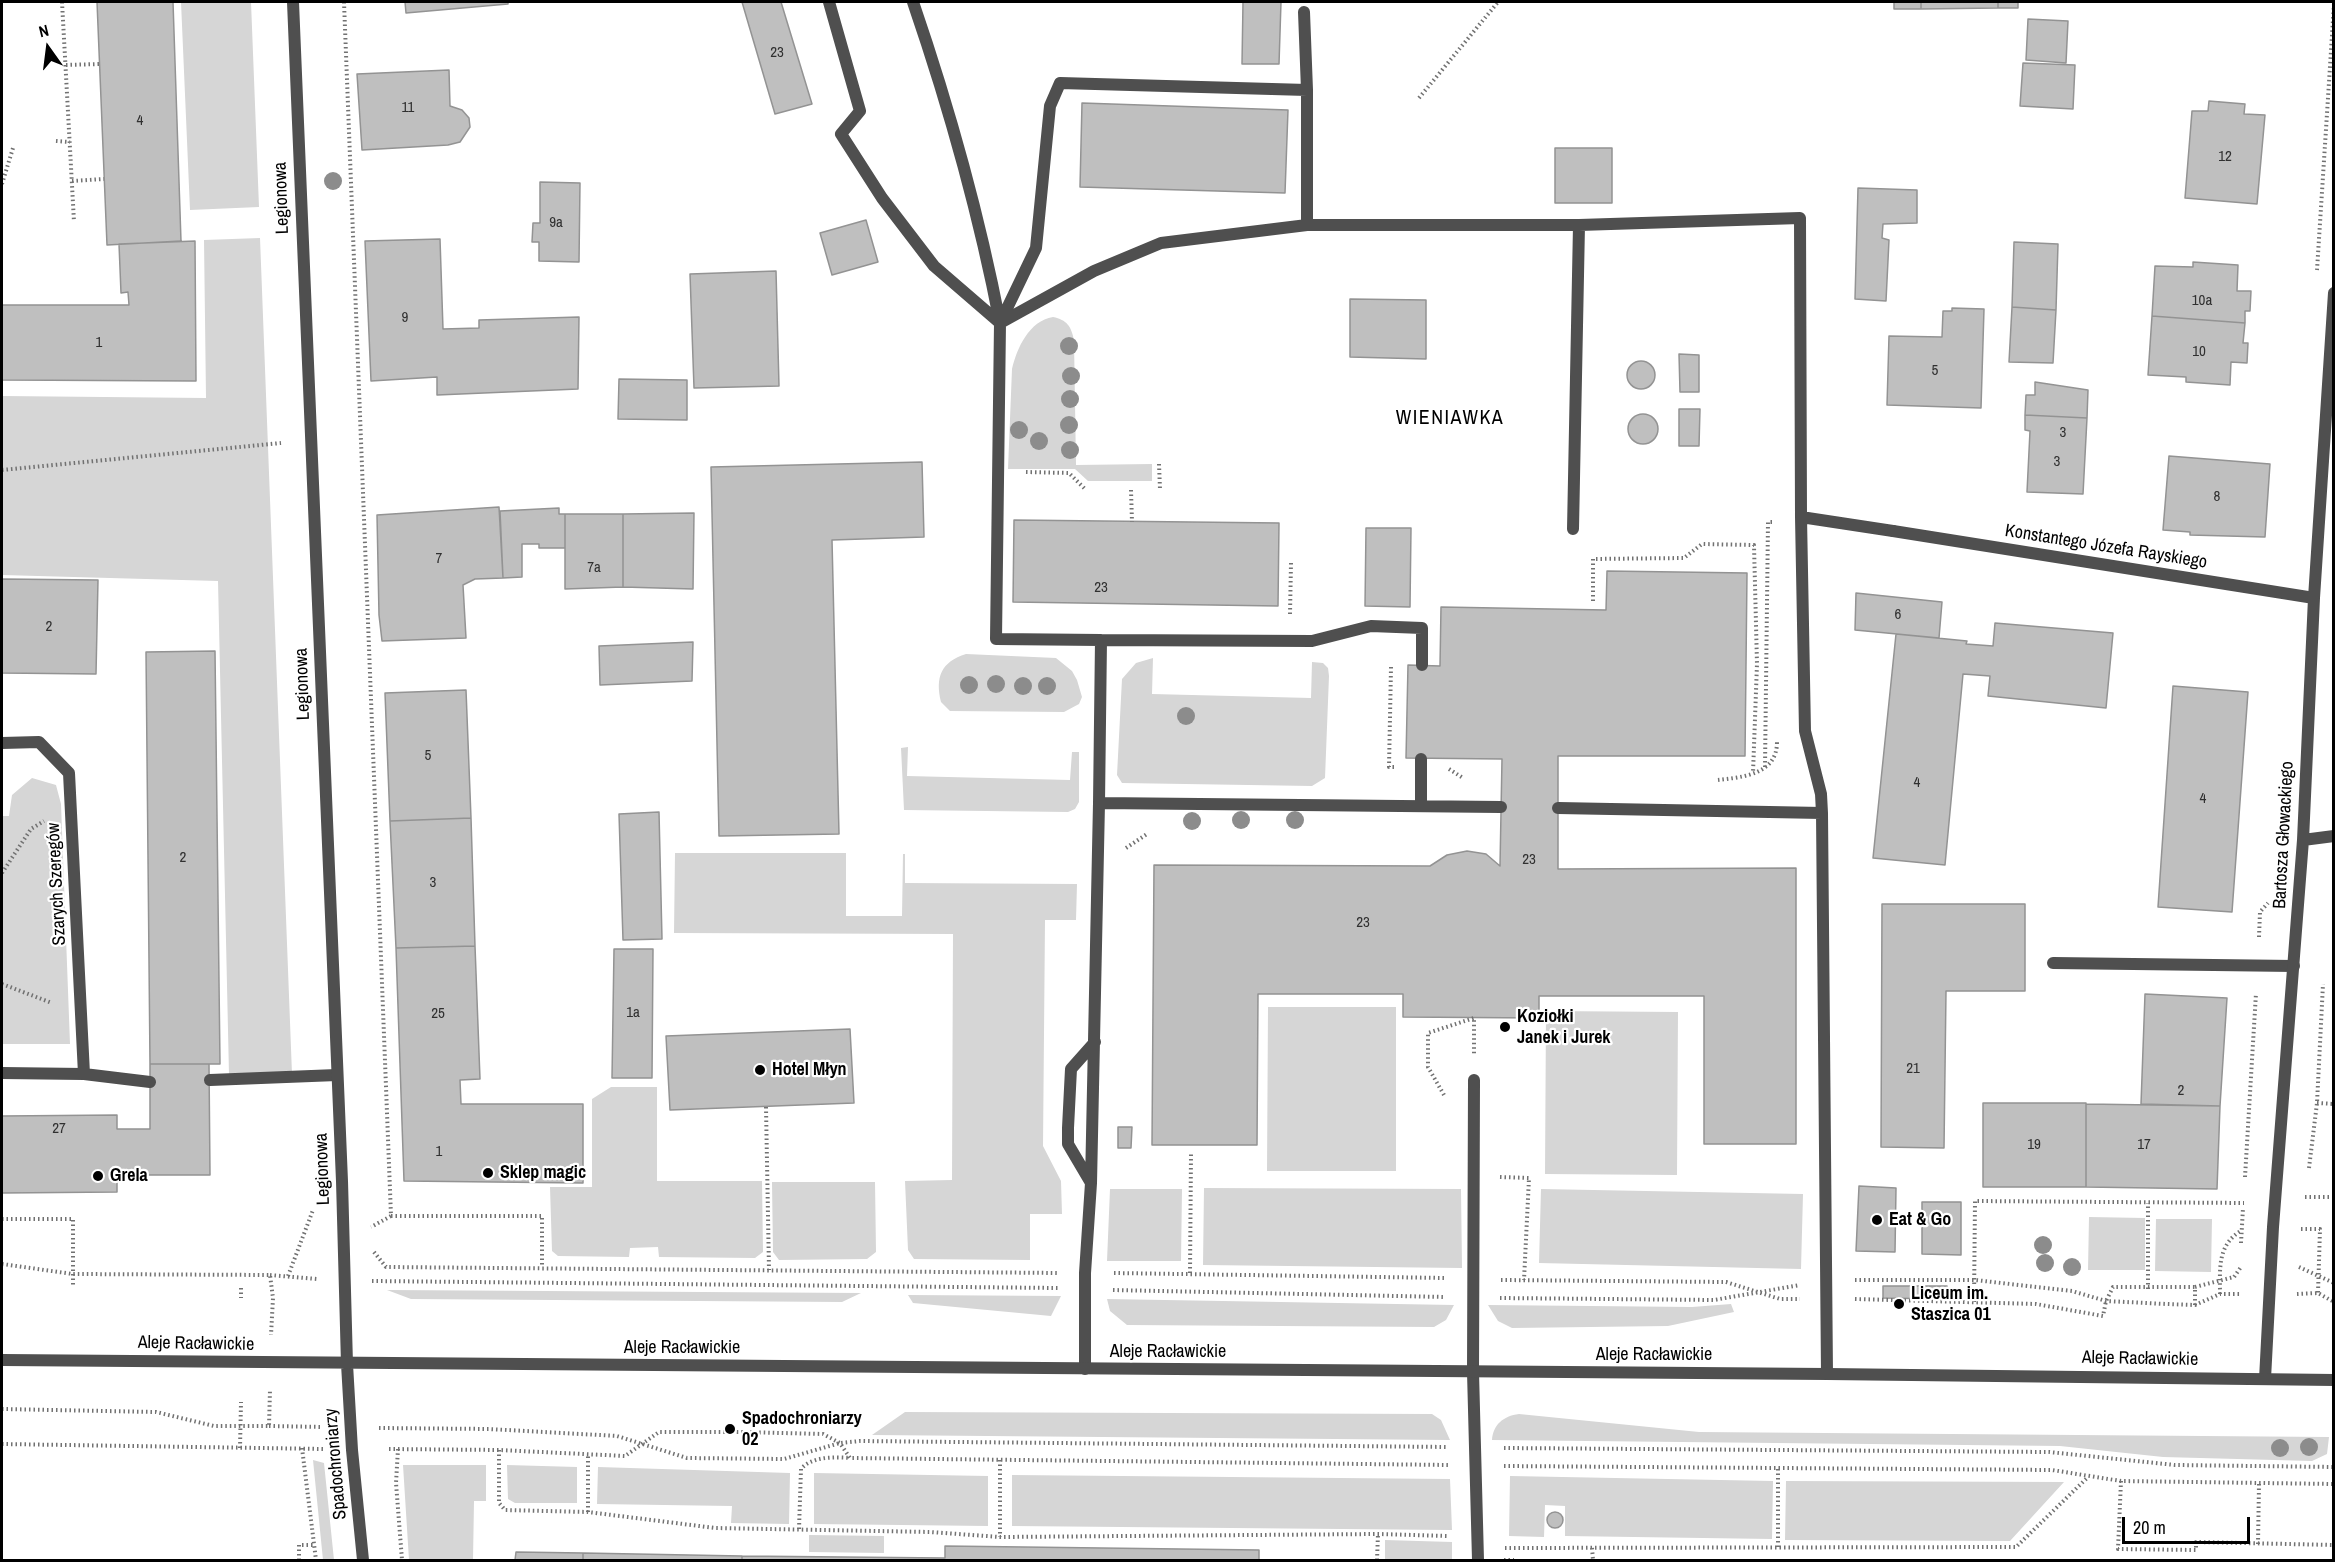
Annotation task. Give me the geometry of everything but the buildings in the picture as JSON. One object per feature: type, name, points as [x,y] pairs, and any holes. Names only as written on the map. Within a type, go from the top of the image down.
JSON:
[{"type":"street","name":"Legionowa","points":[[292,2],[347,1364]]},
{"type":"street","points":[[829,2],[860,111],[841,134],[882,198],[934,266],[1000,323]]},
{"type":"street","points":[[913,2],[948,111],[986,247],[1000,323],[1000,472],[996,639],[1312,641],[1371,626],[1422,628],[1422,665]]},
{"type":"street","points":[[1304,12],[1307,90],[1306,225]]},
{"type":"street","points":[[1000,323],[1036,248],[1050,106],[1060,83],[1307,90]]},
{"type":"street","points":[[1000,323],[1094,271],[1161,243],[1306,225],[1579,225],[1800,218],[1801,517],[1805,730],[1821,794],[1822,813],[1827,1374]]},
{"type":"street","points":[[1573,529],[1579,225]]},
{"type":"street","name":"Bartosza Głowackiego","points":[[2265,1379],[2273,1223],[2303,840],[2314,598],[2334,293]]},
{"type":"street","name":"Konstantego Józefa Rayskiego","points":[[1801,517],[2314,598]]},
{"type":"street","points":[[1085,1369],[1085,1273],[1091,1183],[1095,1042],[1101,640]]},
{"type":"street","name":"Szarych Szeregów","points":[[2,743],[39,742],[69,773],[84,1074]]},
{"type":"street","points":[[1421,759],[1421,806]]},
{"type":"street","points":[[1099,803],[1501,807]]},
{"type":"street","points":[[1558,808],[1822,813]]},
{"type":"street","points":[[2303,840],[2334,836]]},
{"type":"street","points":[[2053,963],[2294,966]]},
{"type":"street","points":[[1091,1183],[1068,1144],[1068,1128],[1071,1069],[1095,1042]]},
{"type":"street","points":[[2,1073],[84,1074],[150,1082]]},
{"type":"street","points":[[210,1080],[337,1075]]},
{"type":"street","points":[[1474,1080],[1472,1297],[1478,1560]]},
{"type":"street","name":"Aleje Racławickie","points":[[2,1360],[2334,1380]]},
{"type":"street","name":"Spadochroniarzy","points":[[347,1364],[352,1450],[363,1560]]},
{"type":"path","points":[[62,2],[74,222]]},
{"type":"path","points":[[344,2],[391,1216]]},
{"type":"path","points":[[1419,98],[1498,2]]},
{"type":"path","points":[[66,65],[99,63]]},
{"type":"path","points":[[56,141],[70,142]]},
{"type":"path","points":[[2,184],[13,148]]},
{"type":"path","points":[[72,181],[104,179]]},
{"type":"path","points":[[2,470],[281,443]]},
{"type":"path","points":[[1160,464],[1160,489]]},
{"type":"path","points":[[1000,472],[1069,472],[1085,489]]},
{"type":"path","points":[[1131,490],[1132,522]]},
{"type":"path","points":[[1765,767],[1768,522],[1778,522]]},
{"type":"path","points":[[1593,601],[1593,559],[1684,558],[1702,544],[1754,545],[1757,664],[1753,773]]},
{"type":"path","points":[[1291,564],[1291,604]]},
{"type":"path","points":[[1715,781],[1753,773],[1773,763],[1777,756],[1777,732]]},
{"type":"path","points":[[2,873],[31,829],[45,821],[72,817]]},
{"type":"path","points":[[1121,852],[1143,835],[1150,833]]},
{"type":"path","points":[[2,984],[81,1014]]},
{"type":"path","points":[[1474,1018],[1474,1080]]},
{"type":"path","points":[[2317,1103],[2334,1104]]},
{"type":"path","points":[[766,1107],[769,1270]]},
{"type":"path","points":[[1191,1154],[1191,1273]]},
{"type":"path","points":[[2305,1197],[2334,1197]]},
{"type":"path","points":[[1974,1302],[1975,1201],[2244,1203]]},
{"type":"path","points":[[2148,1203],[2148,1289]]},
{"type":"path","points":[[288,1276],[314,1208]]},
{"type":"path","points":[[372,1239],[371,1227],[391,1216],[542,1216],[542,1266]]},
{"type":"path","points":[[2,1219],[73,1219],[73,1286]]},
{"type":"path","points":[[2220,1294],[2222,1252],[2229,1239],[2240,1230],[2273,1223],[2320,1229],[2318,1293]]},
{"type":"path","points":[[372,1250],[386,1266],[1191,1273],[1726,1282],[1780,1299],[1826,1298],[2036,1304],[2103,1316],[2106,1301],[2113,1287],[2148,1289],[2195,1287],[2234,1276],[2243,1266]]},
{"type":"path","points":[[2,1264],[73,1274],[270,1275],[315,1278]]},
{"type":"path","points":[[2290,1267],[2300,1267],[2318,1278],[2334,1283]]},
{"type":"path","points":[[270,1275],[273,1298]]},
{"type":"path","points":[[378,1282],[1085,1289],[1472,1297]]},
{"type":"path","points":[[2195,1287],[2195,1305]]},
{"type":"path","points":[[241,1288],[242,1298]]},
{"type":"path","points":[[2299,1294],[2318,1293],[2334,1302]]},
{"type":"path","points":[[240,1448],[241,1402]]},
{"type":"path","points":[[269,1403],[269,1426]]},
{"type":"path","points":[[2,1409],[156,1412],[214,1426],[315,1427]]},
{"type":"path","points":[[398,1428],[489,1429],[618,1436],[642,1446],[687,1458],[784,1459],[840,1443],[860,1441],[2049,1452],[2175,1466],[2334,1467]]},
{"type":"path","points":[[388,1449],[499,1450],[625,1456],[642,1446],[659,1431],[823,1434],[840,1443],[850,1458]]},
{"type":"path","points":[[2,1444],[327,1449]]},
{"type":"path","points":[[302,1448],[316,1560]]},
{"type":"path","points":[[398,1449],[396,1483],[402,1560]]},
{"type":"path","points":[[499,1450],[499,1503],[505,1510],[588,1512],[716,1528],[930,1532],[1000,1537],[1431,1535]]},
{"type":"path","points":[[588,1455],[588,1512]]},
{"type":"path","points":[[799,1529],[801,1469],[806,1463],[833,1457],[1476,1466],[2052,1470],[2088,1478],[2121,1481],[2334,1484]]},
{"type":"path","points":[[1000,1460],[1000,1537]]},
{"type":"path","points":[[1778,1547],[1779,1469]]},
{"type":"path","points":[[1502,1548],[2016,1547],[2088,1478]]},
{"type":"path","points":[[2121,1481],[2118,1550],[2196,1550],[2196,1542],[2334,1545]]},
{"type":"path","points":[[2258,1544],[2259,1484]]},
{"type":"path","points":[[1377,1560],[1378,1534]]},
{"type":"path","points":[[299,1560],[299,1545],[315,1545]]},
{"type":"path","points":[[1592,1548],[1593,1560]]},
{"type":"shaded area","points":[[181,2],[251,2],[259,207],[190,210]]},
{"type":"shaded area","points":[[260,238],[292,1074],[229,1075],[218,581],[2,575],[2,396],[206,398],[204,240]]},
{"type":"shaded area","points":[[1053,317],[1068,324],[1074,340],[1076,465],[1152,464],[1152,481],[1088,481],[1075,469],[1008,469],[1014,361],[1021,344],[1031,330],[1037,324]]},
{"type":"shaded area","points":[[966,654],[1056,658],[1072,671],[1082,697],[1079,704],[1064,712],[950,711],[941,702],[940,678],[951,661]]},
{"type":"shaded area","points":[[1153,658],[1152,694],[1311,698],[1312,662],[1323,663],[1328,668],[1329,676],[1325,778],[1312,786],[1122,783],[1117,775],[1122,679],[1136,663]]},
{"type":"shaded area","points":[[908,747],[907,776],[1070,780],[1072,752],[1079,752],[1079,802],[1075,809],[1068,812],[904,810],[901,748]]},
{"type":"shaded area","points":[[32,778],[56,785],[61,804],[70,1044],[2,1044],[2,816],[9,816],[12,795]]},
{"type":"shaded area","points":[[675,853],[846,853],[846,916],[902,916],[903,854],[905,854],[905,883],[1077,884],[1076,920],[1045,920],[1043,1146],[1061,1181],[1062,1214],[1030,1214],[1030,1260],[914,1259],[908,1250],[905,1181],[952,1180],[953,934],[674,933]]},
{"type":"shaded area","points":[[1268,1007],[1396,1007],[1396,1171],[1267,1171]]},
{"type":"shaded area","points":[[1546,1011],[1678,1012],[1677,1175],[1545,1174]]},
{"type":"shaded area","points":[[611,1087],[657,1087],[657,1181],[762,1181],[763,1252],[755,1258],[659,1257],[658,1247],[630,1248],[629,1257],[558,1256],[552,1251],[550,1187],[592,1187],[592,1099]]},
{"type":"shaded area","points":[[772,1182],[875,1182],[876,1252],[867,1259],[779,1260],[773,1252]]},
{"type":"shaded area","points":[[1204,1188],[1461,1189],[1462,1268],[1203,1265]]},
{"type":"shaded area","points":[[1110,1189],[1182,1189],[1181,1261],[1107,1261]]},
{"type":"shaded area","points":[[1541,1189],[1803,1194],[1801,1269],[1539,1263]]},
{"type":"shaded area","points":[[2089,1217],[2145,1218],[2145,1270],[2088,1270]]},
{"type":"shaded area","points":[[2156,1219],[2212,1219],[2211,1272],[2155,1271]]},
{"type":"shaded area","points":[[387,1290],[861,1293],[842,1302],[411,1299]]},
{"type":"shaded area","points":[[908,1295],[1061,1296],[1051,1316],[913,1303]]},
{"type":"shaded area","points":[[1107,1299],[1454,1305],[1446,1320],[1434,1327],[1127,1325],[1110,1311]]},
{"type":"shaded area","points":[[1731,1304],[1734,1312],[1668,1326],[1512,1328],[1498,1321],[1488,1305],[1692,1307]]},
{"type":"shaded area","points":[[905,1412],[1432,1414],[1441,1420],[1450,1440],[872,1435]]},
{"type":"shaded area","points":[[1519,1414],[1699,1432],[2329,1437],[2327,1454],[2312,1461],[2163,1457],[2060,1446],[1492,1440],[1494,1430],[1500,1422]]},
{"type":"shaded area","points":[[313,1460],[324,1463],[334,1560],[323,1560]]},
{"type":"shaded area","points":[[403,1465],[486,1465],[486,1501],[474,1501],[473,1560],[409,1560]]},
{"type":"shaded area","points":[[507,1465],[577,1467],[577,1503],[515,1503],[508,1499]]},
{"type":"shaded area","points":[[598,1467],[790,1473],[789,1524],[731,1523],[732,1506],[597,1504]]},
{"type":"shaded area","points":[[814,1473],[988,1476],[988,1526],[814,1524]]},
{"type":"shaded area","points":[[1012,1475],[1450,1479],[1452,1530],[1012,1526]]},
{"type":"shaded area","points":[[1510,1476],[1773,1481],[1772,1539],[1565,1536],[1565,1506],[1545,1505],[1544,1537],[1509,1536]]},
{"type":"shaded area","points":[[1786,1481],[2064,1482],[2010,1541],[1785,1540]]},
{"type":"shaded area","points":[[809,1535],[884,1536],[884,1553],[809,1552]]},
{"type":"shaded area","points":[[1385,1540],[1452,1542],[1452,1560],[1385,1560]]},
{"type":"place","name":"Koziołki Janek i Jurek","points":[[1505,1027]]},
{"type":"place","name":"Hotel Młyn","points":[[760,1070]]},
{"type":"place","name":"Sklep magic","points":[[488,1173]]},
{"type":"place","name":"Grela","points":[[98,1176]]},
{"type":"place","name":"Eat & Go","points":[[1877,1220]]},
{"type":"place","name":"Liceum im. Staszica 01","points":[[1899,1304]]},
{"type":"place","name":"Spadochroniarzy 02","points":[[730,1429]]},
{"type":"district","name":"WIENIAWKA","points":[[1450,419]]}]
